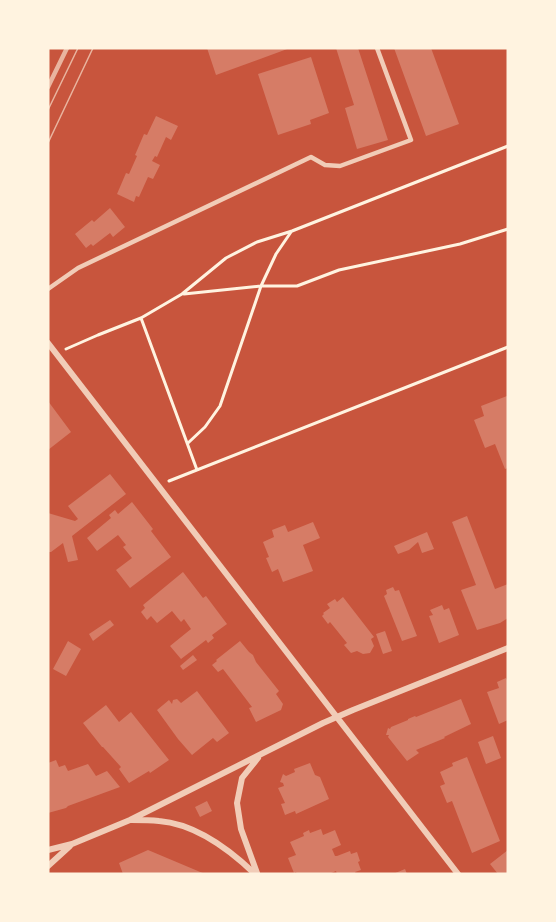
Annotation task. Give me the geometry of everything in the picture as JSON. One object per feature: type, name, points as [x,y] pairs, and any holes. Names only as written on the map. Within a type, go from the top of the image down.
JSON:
[{"type":"street","points":[[48,343],[458,874]]},
{"type":"street","points":[[48,850],[72,844],[130,820],[337,717],[508,648]]},
{"type":"street","points":[[256,874],[241,829],[237,803],[242,778],[261,754]]},
{"type":"street","points":[[130,820],[161,821],[190,829],[231,853],[256,874]]},
{"type":"street","points":[[48,866],[72,844]]},
{"type":"lane","points":[[48,289],[78,268],[311,157],[325,165],[340,166],[411,140],[377,48]]},
{"type":"path","points":[[76,345],[141,318],[182,294],[226,258],[257,243],[508,146]]},
{"type":"path","points":[[182,294],[261,286],[297,286],[339,270],[460,244],[508,229]]},
{"type":"path","points":[[188,443],[204,428],[220,406],[261,286],[276,254],[292,231]]},
{"type":"path","points":[[141,318],[197,470]]},
{"type":"path","points":[[169,481],[508,347]]},
{"type":"building","points":[[207,48],[290,48],[216,75]]},
{"type":"building","points":[[336,48],[358,48],[388,140],[357,149],[345,108],[354,105]]},
{"type":"building","points":[[394,48],[431,48],[459,124],[426,136]]},
{"type":"building","points":[[311,57],[329,113],[310,120],[311,124],[278,135],[258,74]]},
{"type":"building","points":[[156,116],[178,126],[171,140],[166,137],[157,157],[155,156],[152,161],[160,165],[153,179],[148,177],[139,197],[136,196],[134,202],[117,194],[126,173],[129,174],[144,134],[147,135]]},
{"type":"building","points":[[110,208],[125,227],[113,237],[110,233],[93,246],[91,244],[86,248],[75,234]]},
{"type":"building","points":[[507,396],[508,468],[505,469],[495,444],[485,448],[474,420],[484,416],[481,406]]},
{"type":"building","points":[[48,401],[71,432],[48,450]]},
{"type":"building","points":[[110,474],[126,494],[72,536],[78,560],[68,562],[63,543],[48,552],[48,513],[75,521],[78,519],[68,506]]},
{"type":"building","points":[[132,502],[171,557],[130,588],[116,570],[132,558],[123,547],[126,545],[118,535],[97,551],[87,538],[111,518],[109,515],[115,510],[118,514]]},
{"type":"building","points":[[467,516],[495,589],[508,584],[508,618],[477,630],[461,590],[476,585],[452,522]]},
{"type":"building","points":[[313,522],[320,538],[303,545],[313,571],[283,582],[278,569],[272,572],[263,542],[274,537],[272,530],[285,525],[288,532]]},
{"type":"building","points":[[427,532],[434,549],[422,553],[418,542],[409,550],[398,554],[394,546]]},
{"type":"building","points":[[183,572],[203,598],[206,596],[227,624],[212,635],[214,638],[208,643],[206,640],[181,659],[170,646],[191,629],[184,619],[181,622],[172,611],[157,623],[151,616],[147,620],[141,612],[145,608],[143,605]]},
{"type":"building","points":[[393,587],[395,591],[399,590],[417,636],[402,641],[384,596],[387,594],[386,590]]},
{"type":"building","points":[[343,597],[374,637],[371,639],[374,646],[370,653],[363,654],[357,651],[351,653],[344,645],[347,643],[322,616],[330,608],[327,604],[335,599],[337,602]]},
{"type":"building","points":[[442,605],[444,610],[449,608],[459,635],[439,643],[429,616],[433,615],[430,610]]},
{"type":"building","points":[[110,620],[114,625],[93,641],[89,634]]},
{"type":"building","points":[[385,631],[392,651],[383,654],[376,634]]},
{"type":"building","points":[[68,641],[81,649],[66,676],[53,669]]},
{"type":"building","points":[[240,641],[279,691],[276,694],[283,704],[281,710],[256,722],[249,708],[252,707],[223,669],[218,672],[212,665]]},
{"type":"building","points":[[193,655],[197,660],[183,670],[180,666]]},
{"type":"building","points":[[506,678],[508,682],[508,720],[499,724],[487,692],[499,688],[497,682]]},
{"type":"building","points":[[197,691],[229,733],[217,742],[213,738],[192,755],[157,710],[169,700],[172,704],[173,700],[177,699],[181,703]]},
{"type":"building","points":[[461,699],[471,724],[416,750],[419,753],[407,761],[388,737],[389,735],[386,735],[388,728]]},
{"type":"building","points":[[106,705],[119,722],[131,712],[169,760],[129,783],[119,769],[121,767],[83,723]]},
{"type":"building","points":[[493,736],[501,758],[486,764],[478,742]]},
{"type":"building","points":[[467,757],[500,841],[472,853],[452,801],[447,803],[440,786],[445,784],[440,772],[453,766],[452,763]]},
{"type":"building","points":[[56,760],[59,767],[65,765],[68,771],[88,764],[96,776],[107,771],[120,787],[48,813],[48,763]]},
{"type":"building","points":[[310,763],[315,775],[320,777],[329,799],[296,814],[295,811],[285,815],[281,804],[285,803],[278,788],[284,786],[280,782],[283,774],[286,776],[295,772],[294,769]]},
{"type":"building","points":[[207,801],[212,811],[200,817],[195,807]]},
{"type":"building","points":[[321,829],[323,835],[335,830],[341,845],[332,849],[335,856],[350,851],[351,854],[357,852],[361,870],[355,872],[356,874],[337,874],[336,871],[329,874],[294,873],[288,858],[296,855],[290,842],[304,836],[303,833],[309,830],[310,833]]},
{"type":"building","points":[[148,850],[205,874],[123,874],[119,863]]},
{"type":"building","points":[[508,850],[508,874],[498,874],[490,864]]},
{"type":"building","points":[[405,869],[407,874],[393,874]]},
{"type":"tram line","points":[[48,110],[78,48]]},
{"type":"tram line","points":[[48,143],[93,48]]},
{"type":"railway","points":[[48,87],[67,48]]}]
